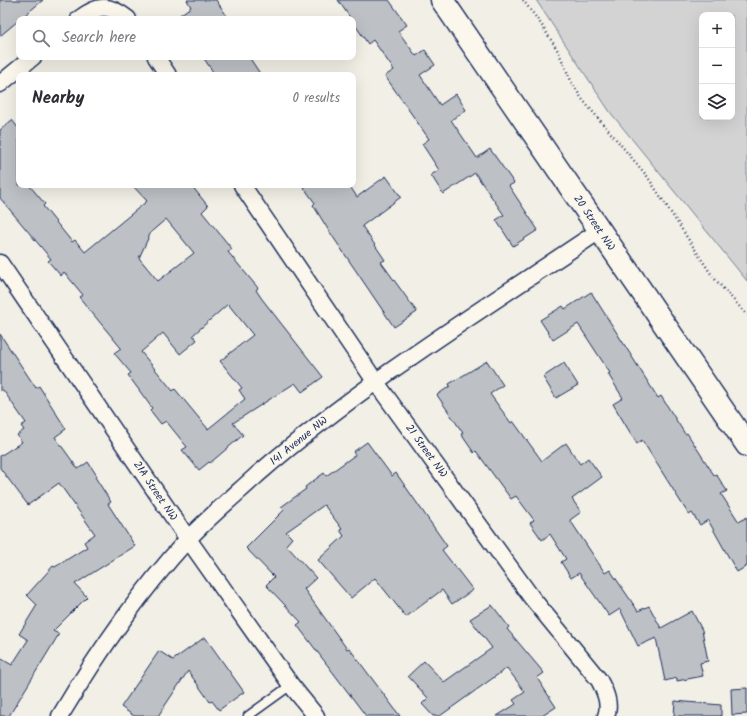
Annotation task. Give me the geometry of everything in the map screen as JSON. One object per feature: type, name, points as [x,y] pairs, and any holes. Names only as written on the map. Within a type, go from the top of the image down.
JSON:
[{"type":"street","name":"20 Street NW","points":[[442,0],[747,445]]},
{"type":"street","points":[[83,16],[89,12],[101,8],[112,8],[124,16]]},
{"type":"street","points":[[0,84],[29,60]]},
{"type":"street","points":[[158,60],[166,72]]},
{"type":"street","name":"21 Street NW","points":[[244,188],[375,381],[532,598],[598,680],[604,691],[607,703],[606,715]]},
{"type":"street","name":"141 Avenue NW","points":[[60,716],[103,647],[158,574],[188,539],[267,467],[375,381],[599,231]]},
{"type":"street","name":"21A Street NW","points":[[0,263],[188,539],[291,685],[316,716]]},
{"type":"lane","points":[[248,716],[291,685]]},
{"type":"path","points":[[523,0],[542,24],[558,51],[572,83],[582,99],[647,176],[713,277],[747,315]]},
{"type":"shaded area","points":[[536,0],[747,0],[747,281],[610,112]]},
{"type":"building","points":[[0,0],[43,0],[24,16],[16,16],[16,23],[0,36]]},
{"type":"building","points":[[187,0],[216,0],[227,16],[178,16],[191,7]]},
{"type":"building","points":[[338,0],[389,0],[407,25],[398,31],[416,56],[425,50],[435,65],[420,75],[440,105],[456,94],[466,110],[451,120],[477,158],[490,149],[514,183],[509,186],[538,230],[513,246],[496,220],[504,215],[475,173],[443,194],[431,175],[439,170],[422,144],[429,139],[385,76],[394,70],[373,40],[368,44],[356,26],[356,16],[349,16]]},
{"type":"building","points":[[205,60],[251,60],[259,72],[213,72]]},
{"type":"building","points":[[12,120],[16,125],[16,188],[32,188],[45,204],[43,206],[72,242],[75,240],[85,252],[147,201],[135,188],[193,188],[208,206],[202,212],[232,249],[228,252],[258,288],[256,290],[262,299],[323,377],[302,392],[295,383],[233,423],[243,435],[210,463],[209,462],[199,470],[182,450],[187,447],[166,421],[161,424],[150,410],[152,408],[128,375],[131,373],[114,353],[121,348],[79,297],[83,295],[64,272],[61,276],[48,261],[51,259],[0,198],[0,130]],"holes":[[[166,219],[194,253],[158,281],[139,258],[151,232]],[[228,304],[253,335],[220,361],[242,388],[239,390],[245,399],[208,429],[175,389],[173,391],[141,352],[163,333],[180,354],[197,340],[193,335]]]},
{"type":"building","points":[[386,176],[401,197],[362,226],[385,260],[381,262],[417,312],[394,327],[329,231],[313,205],[315,203],[304,188],[351,188],[357,197]]},
{"type":"building","points":[[591,292],[658,398],[661,396],[685,434],[687,433],[714,475],[716,474],[727,491],[721,494],[739,522],[747,517],[747,566],[737,572],[708,520],[700,525],[692,513],[689,515],[642,440],[637,444],[613,404],[623,398],[608,374],[610,373],[578,324],[553,340],[540,320],[563,306],[565,309]]},
{"type":"building","points":[[0,334],[36,388],[39,386],[66,429],[55,437],[78,469],[88,462],[97,476],[95,477],[111,502],[108,504],[135,546],[75,584],[87,597],[53,631],[59,634],[9,716],[0,716],[0,658],[12,665],[28,640],[19,634],[37,605],[27,595],[53,566],[55,567],[87,547],[84,542],[95,534],[59,483],[28,505],[0,468],[0,456],[22,442],[17,435],[24,430],[21,426],[26,423],[3,390],[0,390]]},
{"type":"building","points":[[487,361],[503,385],[490,394],[511,423],[513,421],[542,461],[566,443],[580,464],[588,458],[602,477],[572,499],[581,512],[570,520],[605,573],[610,570],[638,611],[649,606],[661,628],[692,611],[702,630],[708,661],[700,663],[703,676],[677,681],[677,678],[665,681],[656,638],[638,646],[620,609],[609,616],[579,573],[571,578],[561,562],[566,559],[550,534],[542,540],[530,523],[534,520],[516,496],[511,499],[476,451],[474,453],[461,434],[463,433],[437,395],[450,386],[449,384]]},
{"type":"building","points":[[564,363],[578,385],[556,398],[543,377]]},
{"type":"building","points":[[367,442],[392,476],[396,473],[447,546],[442,550],[473,590],[452,604],[442,590],[406,617],[375,578],[351,598],[318,560],[344,536],[340,530],[342,529],[324,505],[286,532],[292,538],[286,545],[316,578],[304,589],[347,649],[349,648],[400,716],[366,716],[297,625],[301,622],[266,585],[274,577],[246,548],[284,510],[281,507],[306,489],[305,487],[324,473],[326,476],[355,455],[353,452]]},
{"type":"building","points":[[492,605],[509,627],[507,629],[544,673],[537,678],[556,707],[542,716],[497,716],[516,704],[513,700],[525,692],[507,668],[440,716],[433,716],[422,704],[428,698],[408,676],[424,661],[444,682],[492,648],[470,619]]},
{"type":"building","points":[[205,637],[244,692],[219,710],[212,701],[210,702],[188,671],[158,716],[134,716],[121,707],[159,651],[173,660]]},
{"type":"building","points":[[747,688],[747,714],[732,715],[731,689]]},
{"type":"building","points":[[675,701],[721,705],[721,716],[674,716]]}]
